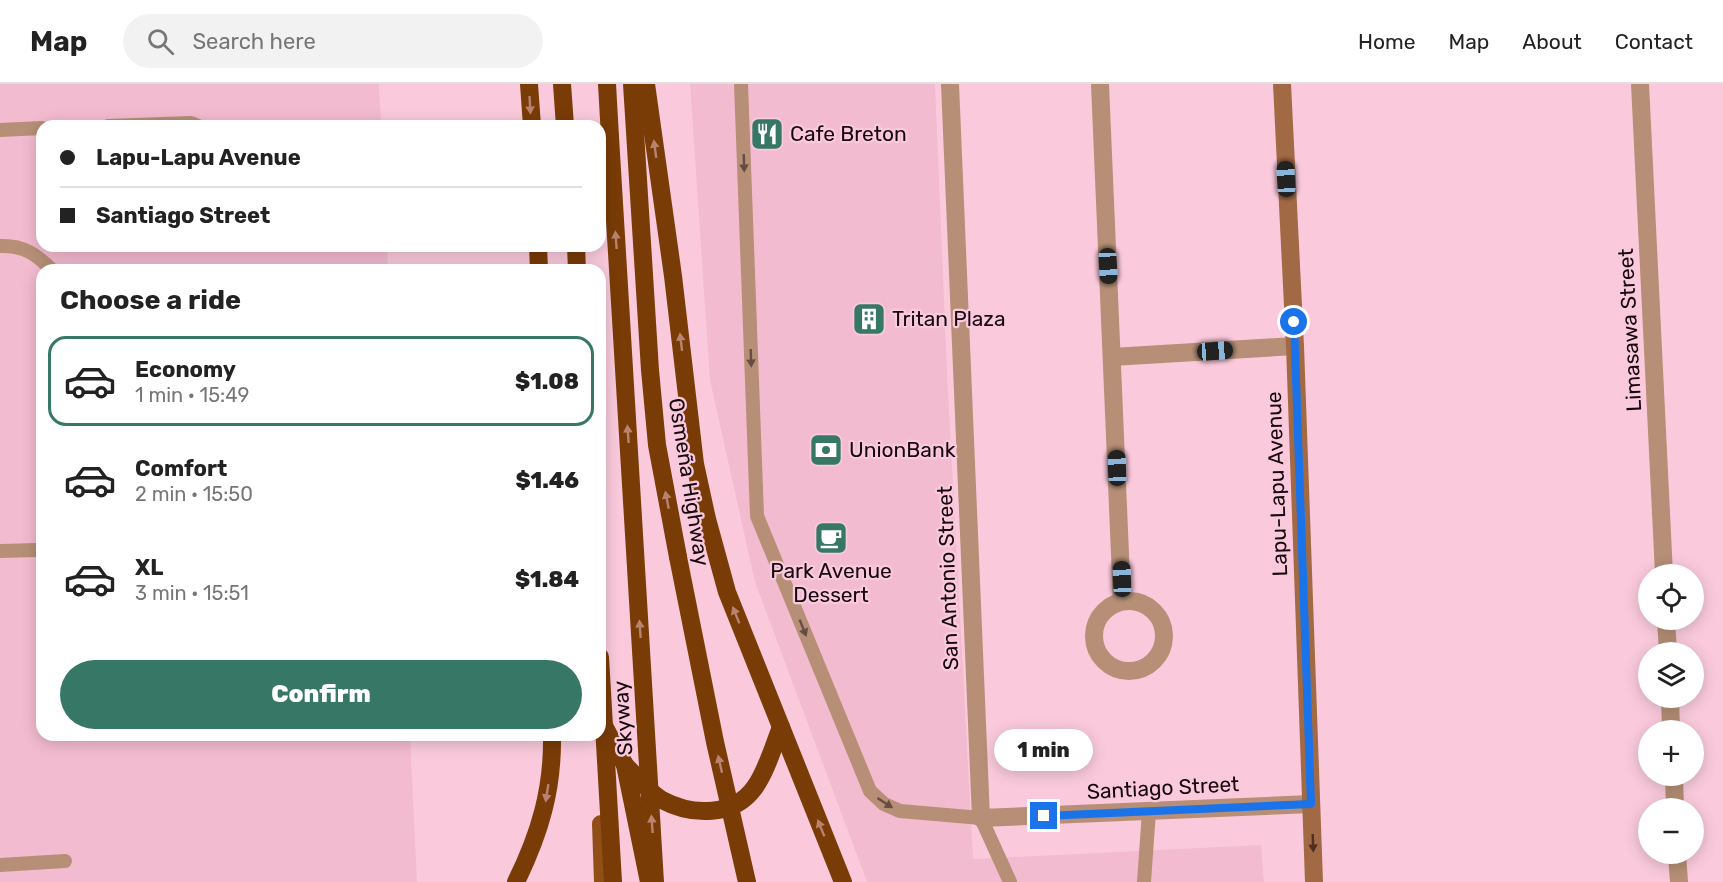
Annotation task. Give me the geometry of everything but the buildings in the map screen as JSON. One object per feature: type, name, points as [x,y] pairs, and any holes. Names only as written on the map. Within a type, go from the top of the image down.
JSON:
[{"type":"highway","points":[[529,84],[532,120]]},
{"type":"highway","points":[[564,84],[567,120]]},
{"type":"highway","name":"Skyway","points":[[607,84],[655,882]]},
{"type":"highway","name":"Osmeña Highway","points":[[632,84],[650,370],[657,445],[715,742],[747,882]]},
{"type":"highway","points":[[646,84],[698,475],[727,592],[843,882]]},
{"type":"highway","points":[[625,765],[661,800],[689,810],[709,812],[735,805],[754,789],[781,727]]},
{"type":"highway","points":[[606,729],[625,765],[649,882]]},
{"type":"highway","points":[[516,882],[544,816],[552,761],[552,741]]},
{"type":"highway","name":"Skyway","points":[[605,741],[613,882]]},
{"type":"main road","points":[[598,741],[603,882]]},
{"type":"street","name":"San Antonio Street","points":[[950,84],[981,818]]},
{"type":"street","points":[[1100,84],[1122,601]]},
{"type":"street","name":"Lapu-Lapu Avenue","points":[[1281,84],[1295,346],[1314,882]]},
{"type":"street","name":"Limasawa Street","points":[[1640,84],[1664,564]]},
{"type":"street","points":[[1112,357],[1295,346]]},
{"type":"street","name":"Santiago Street","points":[[981,818],[1311,804]]},
{"type":"street","points":[[1678,864],[1679,882]]},
{"type":"lane","points":[[741,84],[757,516],[870,791],[884,804],[900,811],[981,818],[1010,882]]},
{"type":"lane","points":[[0,130],[36,128]]},
{"type":"lane","points":[[0,246],[14,245],[39,257],[46,264]]},
{"type":"lane","points":[[0,551],[36,550]]},
{"type":"lane","points":[[1144,882],[1149,811]]},
{"type":"lane","points":[[0,865],[65,861]]},
{"type":"lane","points":[[598,882],[603,861]]},
{"type":"shaded area","points":[[0,84],[379,84],[381,120],[36,120],[36,252],[387,252],[388,264],[36,264],[36,741],[410,741],[417,882],[0,882]]},
{"type":"shaded area","points":[[690,84],[935,84],[947,372],[973,859],[1261,845],[1264,882],[867,882],[755,582],[710,380]]},
{"type":"place","name":"Cafe Breton","points":[[767,134]]},
{"type":"place","name":"Tritan Plaza","points":[[869,319]]},
{"type":"place","name":"UnionBank","points":[[826,450]]},
{"type":"place","name":"Park Avenue Dessert","points":[[831,538]]},
{"type":"route","points":[[1044,816],[1311,804],[1294,322]]}]
